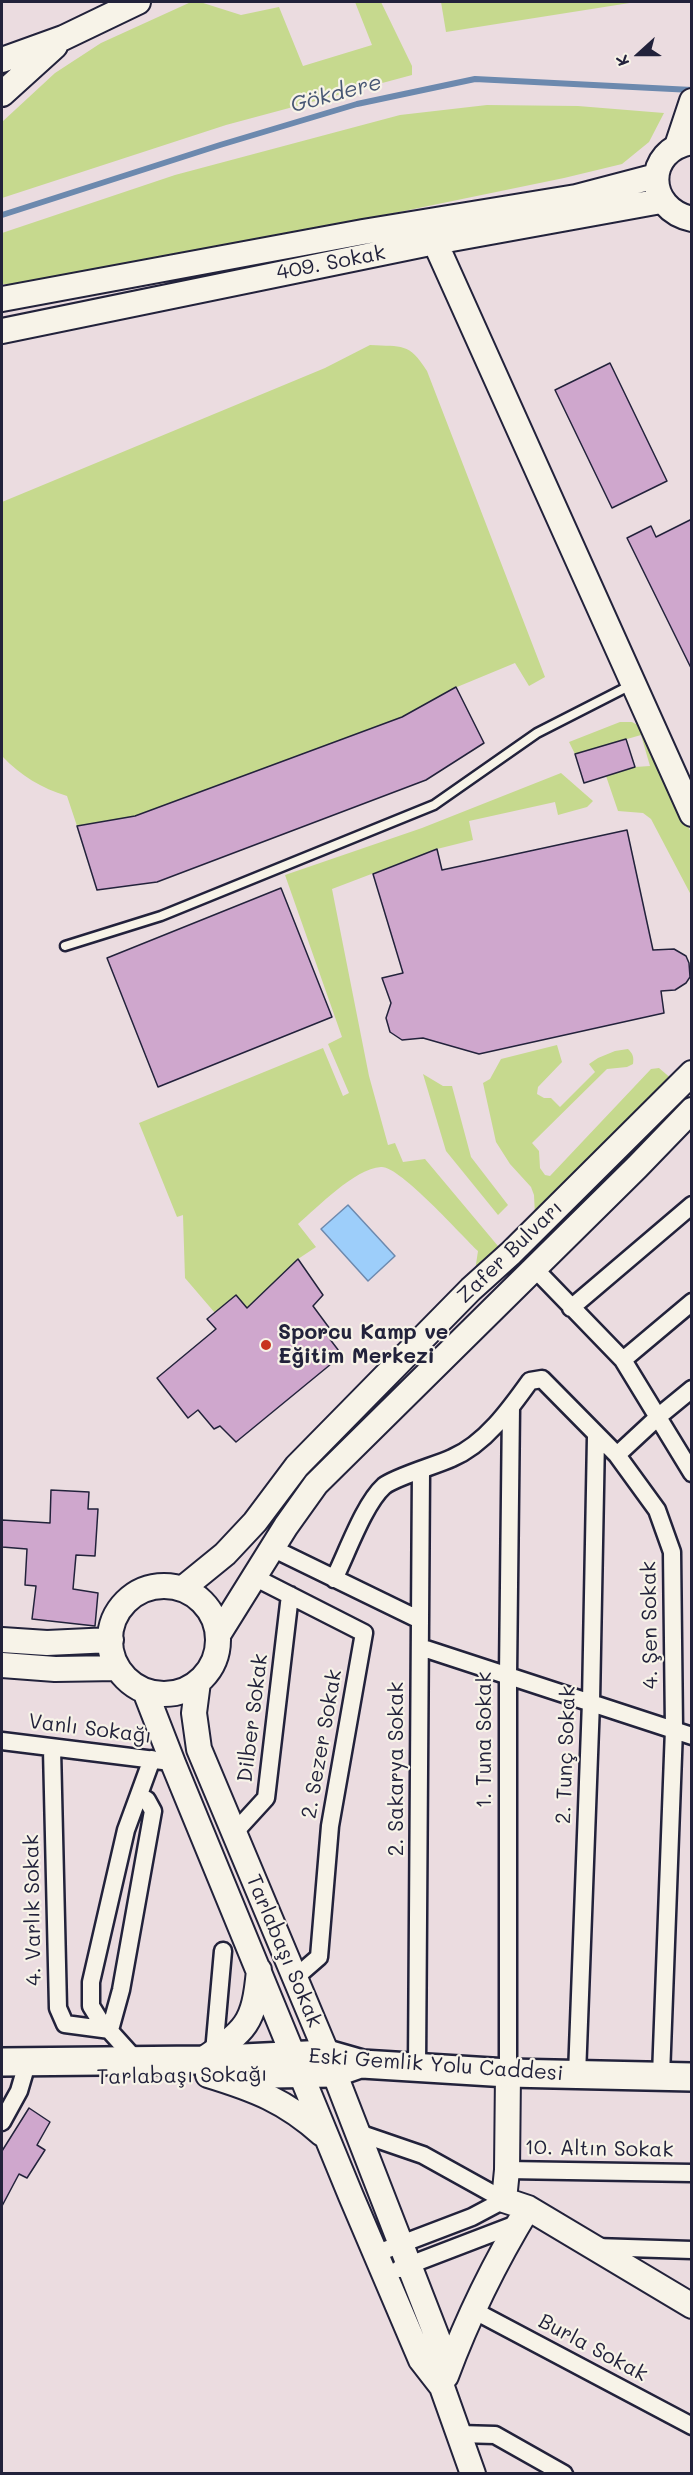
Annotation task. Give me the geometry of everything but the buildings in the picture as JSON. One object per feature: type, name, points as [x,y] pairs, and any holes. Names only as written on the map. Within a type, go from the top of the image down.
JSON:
[{"type":"main road","points":[[2,58],[63,38],[138,2]]},
{"type":"main road","points":[[2,94],[63,38]]},
{"type":"main road","points":[[692,101],[684,140],[667,153],[656,176],[661,201],[680,217],[692,219]]},
{"type":"main road","name":"409. Sokak","points":[[2,331],[576,197],[656,176]]},
{"type":"main road","name":"409. Sokak","points":[[2,299],[430,231],[661,201]]},
{"type":"main road","points":[[430,231],[692,814]]},
{"type":"main road","name":"Zafer Bulvarı","points":[[182,1589],[225,1554],[255,1522],[305,1457],[471,1289],[511,1253],[692,1073]]},
{"type":"main road","name":"Zafer Bulvarı","points":[[218,1635],[272,1548],[316,1484],[692,1110]]},
{"type":"main road","points":[[157,1586],[175,1586],[191,1593],[205,1604],[214,1618],[218,1635],[217,1653],[210,1669],[198,1682],[182,1691],[164,1694],[145,1691],[130,1682],[118,1668],[111,1650],[110,1632],[116,1614],[126,1600],[141,1591],[157,1586]]},
{"type":"main road","points":[[2,1640],[47,1643],[111,1640]]},
{"type":"main road","points":[[2,1665],[55,1669],[118,1668]]},
{"type":"main road","name":"Tarlabaşı Sokak","points":[[198,1682],[194,1713],[199,1749],[296,1977],[444,2355],[442,2387]]},
{"type":"main road","points":[[145,1691],[162,1761],[259,1968],[421,2360],[442,2387],[473,2474]]},
{"type":"main road","points":[[259,1968],[256,2001],[246,2026],[208,2062],[299,2113],[328,2139]]},
{"type":"main road","name":"Eski Gemlik Yolu Caddesi","points":[[9,2068],[137,2061],[362,2064],[508,2073],[692,2077]]},
{"type":"main road","name":"Tarlabaşı Sokağı","points":[[9,2068],[96,2079],[208,2062]]},
{"type":"main road","points":[[508,2073],[507,2170],[504,2199],[523,2216],[591,2246],[692,2306]]},
{"type":"main road","points":[[442,2387],[473,2310],[501,2252],[523,2216]]},
{"type":"street","points":[[571,1308],[692,1205]]},
{"type":"street","points":[[534,1268],[623,1360],[690,1466]]},
{"type":"street","points":[[623,1360],[692,1302]]},
{"type":"street","name":"4. Şen Sokak","points":[[334,1579],[375,1495],[387,1483],[456,1457],[477,1443],[511,1407],[530,1381],[542,1379],[596,1437],[617,1455],[657,1510],[672,1552],[674,1729],[661,2076]]},
{"type":"street","points":[[617,1455],[658,1416],[692,1389]]},
{"type":"street","name":"1. Tuna Sokak","points":[[508,2073],[511,1407]]},
{"type":"street","name":"2. Tunç Sokak","points":[[577,2075],[591,1702],[596,1437]]},
{"type":"street","name":"2. Sakarya Sokak","points":[[417,2066],[422,1471]]},
{"type":"street","points":[[272,1548],[420,1620]]},
{"type":"street","name":"2. Sezer Sokak","points":[[254,1577],[364,1633],[330,1826],[319,1957],[296,1977]]},
{"type":"street","name":"Dilber Sokak","points":[[234,1833],[266,1798],[291,1596]]},
{"type":"street","points":[[420,1647],[692,1736]]},
{"type":"street","name":"Vanlı Sokağı","points":[[2,1740],[52,1749],[162,1761]]},
{"type":"street","name":"4. Varlık Sokak","points":[[52,1749],[58,2008],[65,2024],[110,2030]]},
{"type":"street","points":[[137,2061],[99,2019],[92,2006],[91,1982],[126,1830],[139,1796],[162,1761]]},
{"type":"street","points":[[110,2030],[123,1979],[153,1811],[147,1800],[139,1796]]},
{"type":"street","points":[[208,2062],[222,1951]]},
{"type":"street","points":[[2,2122],[19,2091],[9,2068]]},
{"type":"street","points":[[356,2132],[423,2155],[504,2199]]},
{"type":"street","name":"10. Altın Sokak","points":[[507,2170],[692,2173]]},
{"type":"street","points":[[380,2265],[404,2255],[504,2199]]},
{"type":"street","points":[[380,2265],[523,2216]]},
{"type":"street","points":[[591,2246],[692,2250]]},
{"type":"street","name":"Burla Sokak","points":[[473,2310],[692,2426]]},
{"type":"street","points":[[459,2434],[495,2435],[564,2474]]},
{"type":"lane","points":[[65,946],[161,916],[434,805],[537,733],[633,684]]},
{"type":"green space","points":[[191,2],[200,2],[241,15],[279,7],[303,66],[372,45],[355,2],[381,2],[412,66],[412,75],[226,125],[2,198],[2,122],[55,73],[101,43]]},
{"type":"green space","points":[[441,2],[636,2],[446,32]]},
{"type":"green space","points":[[487,105],[578,106],[664,113],[649,142],[622,164],[341,224],[26,284],[2,284],[2,233],[175,175],[400,115]]},
{"type":"green space","points":[[370,345],[404,348],[415,355],[427,371],[545,677],[529,686],[515,663],[457,687],[402,717],[135,816],[77,826],[67,796],[32,780],[2,756],[2,502],[325,368]]},
{"type":"green space","points":[[620,722],[632,722],[643,728],[661,759],[691,833],[691,895],[651,819],[643,813],[618,811],[606,776],[635,767],[650,766],[641,735],[575,754],[569,742]]},
{"type":"green space","points":[[561,773],[593,801],[587,807],[558,815],[555,802],[469,821],[473,840],[437,849],[332,889],[369,1076],[388,1145],[395,1143],[403,1162],[425,1159],[503,1252],[475,1271],[478,1251],[445,1217],[390,1169],[381,1167],[371,1169],[348,1181],[298,1224],[316,1247],[298,1259],[247,1308],[236,1295],[215,1313],[185,1278],[183,1215],[177,1217],[139,1123],[323,1048],[343,1096],[349,1093],[328,1044],[342,1037],[285,875],[422,828]]},
{"type":"green space","points":[[557,1045],[562,1062],[538,1087],[537,1094],[544,1098],[551,1098],[560,1107],[595,1072],[589,1064],[598,1058],[615,1051],[628,1049],[633,1056],[633,1064],[627,1067],[607,1069],[532,1143],[539,1151],[540,1168],[545,1175],[550,1176],[651,1069],[659,1068],[673,1080],[535,1216],[534,1195],[531,1187],[510,1164],[496,1142],[483,1083],[490,1079],[501,1059]]},
{"type":"green space","points":[[423,1074],[443,1086],[452,1086],[471,1157],[508,1205],[498,1215],[446,1151]]},
{"type":"water","points":[[348,1205],[395,1256],[368,1281],[321,1229]]},
{"type":"waterway","name":"Gökdere","points":[[2,215],[357,104],[475,79],[692,90]]},
{"type":"place","name":"Sporcu Kamp ve Eğitim Merkezi","points":[[266,1345]]}]
